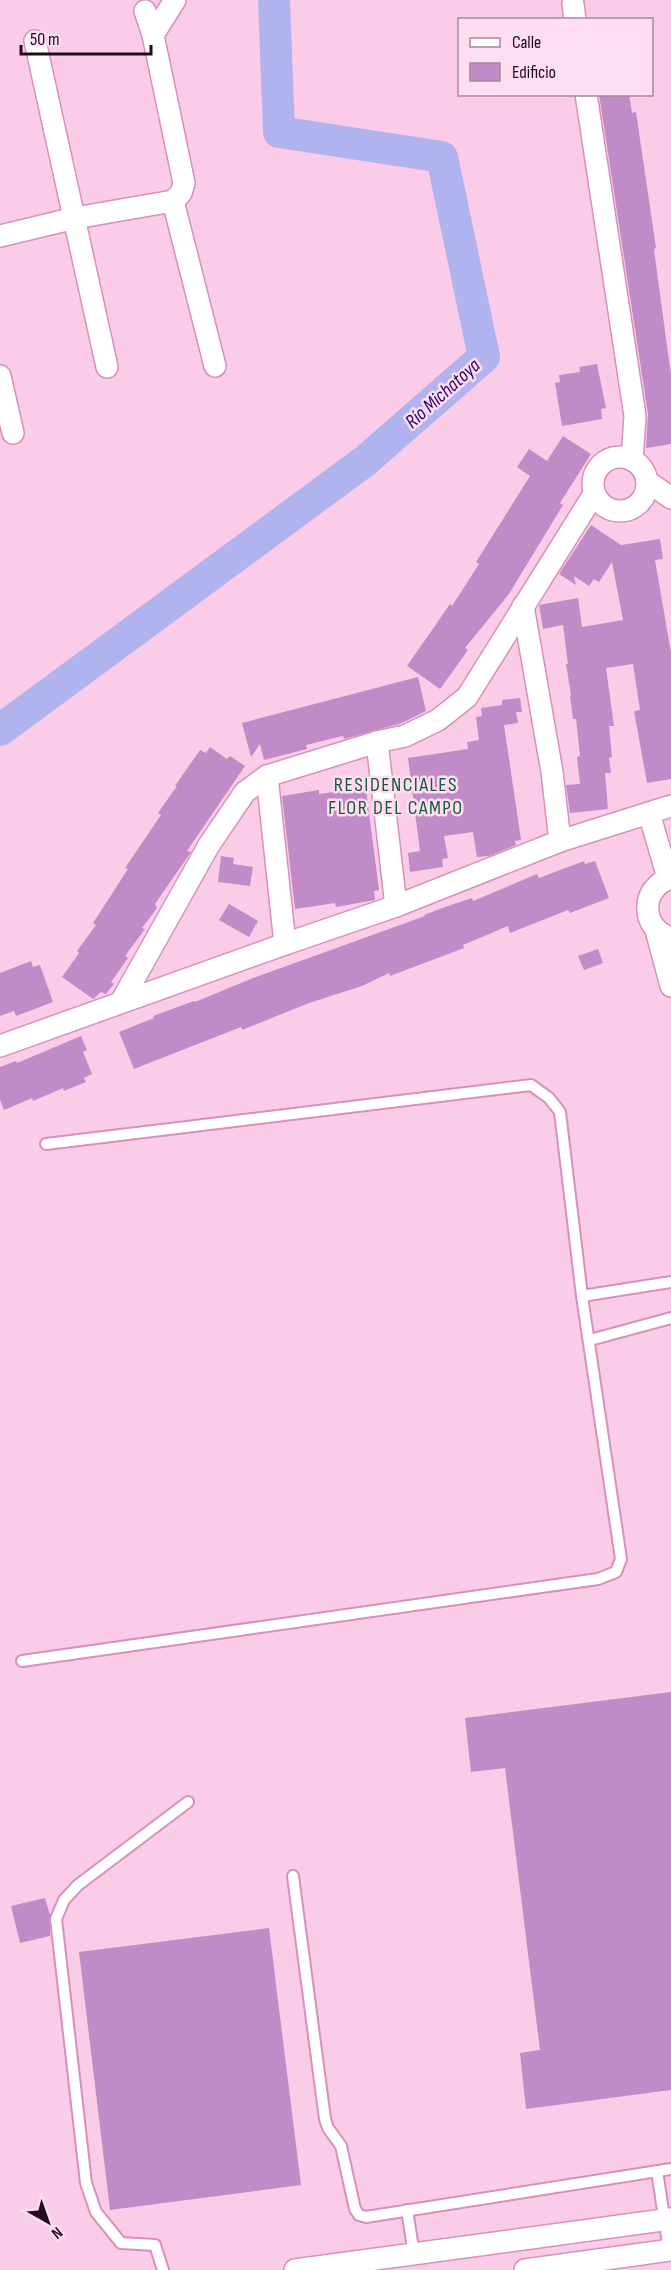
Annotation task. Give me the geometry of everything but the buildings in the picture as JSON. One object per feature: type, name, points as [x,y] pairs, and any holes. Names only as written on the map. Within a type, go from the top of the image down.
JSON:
[{"type":"street","points":[[153,35],[175,0]]},
{"type":"street","points":[[0,236],[75,218],[173,201],[181,193],[184,183],[153,35],[144,11]]},
{"type":"street","points":[[35,41],[107,367]]},
{"type":"street","points":[[586,96],[635,416],[632,460]]},
{"type":"street","points":[[173,201],[215,366]]},
{"type":"street","points":[[0,376],[13,432]]},
{"type":"street","points":[[121,1002],[209,845],[245,792],[267,776],[377,742],[405,736],[438,720],[466,696],[594,494],[593,478],[601,464],[616,457],[632,460],[644,472],[647,481],[643,498],[630,509],[613,511],[605,507],[594,494]]},
{"type":"street","points":[[647,481],[671,498]]},
{"type":"street","points":[[523,606],[552,772],[560,841]]},
{"type":"street","points":[[377,742],[396,906]]},
{"type":"street","points":[[267,776],[285,944]]},
{"type":"street","points":[[0,1046],[396,906],[560,841],[671,806]]},
{"type":"street","points":[[649,813],[670,878],[659,883],[652,891],[647,912],[650,922],[663,934],[671,986]]},
{"type":"street","points":[[295,2270],[668,2219]]},
{"type":"street","points":[[525,2270],[670,2250]]},
{"type":"lane","points":[[22,1661],[598,1579],[616,1572],[621,1559],[582,1296],[560,1112],[549,1098],[531,1085],[46,1144]]},
{"type":"lane","points":[[582,1296],[671,1282]]},
{"type":"lane","points":[[590,1340],[671,1318]]},
{"type":"lane","points":[[163,2270],[155,2245],[121,2243],[96,2212],[86,2183],[56,1918],[63,1900],[78,1884],[188,1802]]},
{"type":"lane","points":[[293,1876],[325,2119],[328,2128],[342,2146],[355,2209],[359,2215],[366,2217],[671,2169]]},
{"type":"lane","points":[[657,2171],[668,2219],[670,2250]]},
{"type":"lane","points":[[407,2210],[414,2254]]},
{"type":"waterway","name":"Río Michatoya","points":[[0,730],[365,461],[484,357],[442,157],[279,132],[274,0]]},
{"type":"district","name":"RESIDENCIALES FLOR DEL CAMPO","points":[[396,796]]}]
